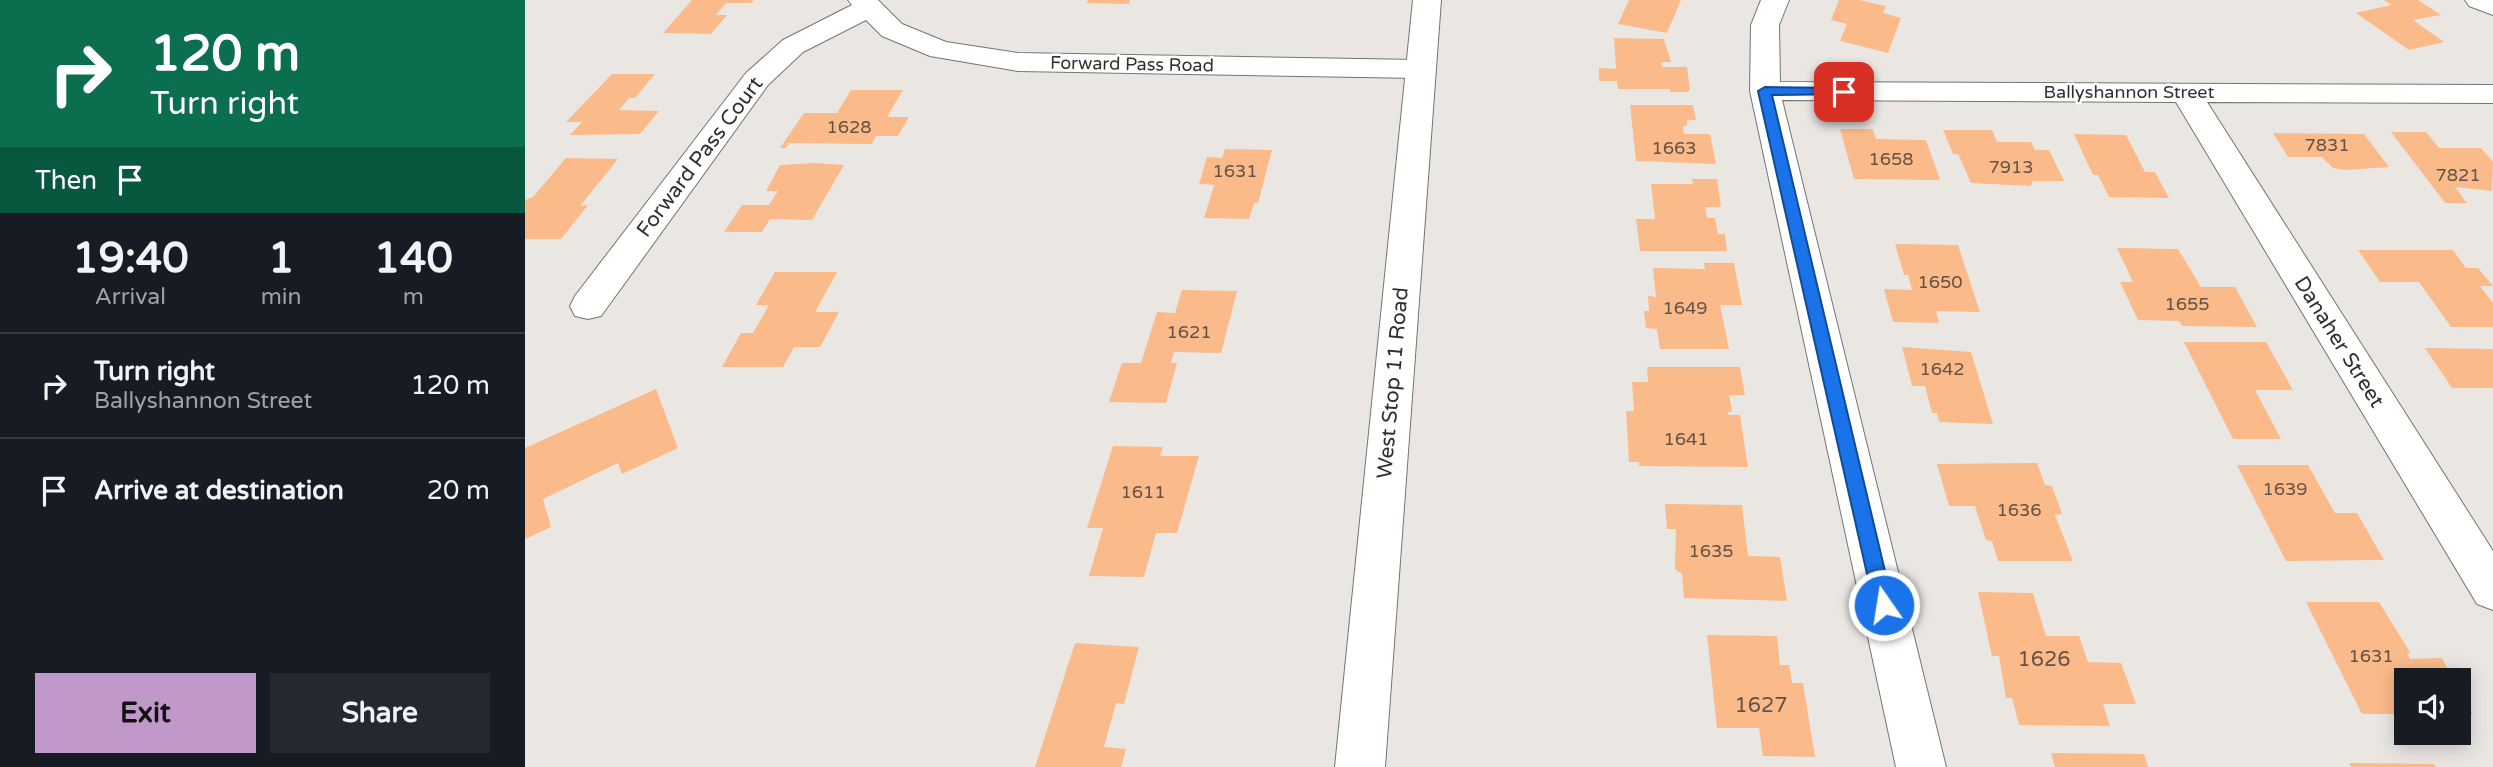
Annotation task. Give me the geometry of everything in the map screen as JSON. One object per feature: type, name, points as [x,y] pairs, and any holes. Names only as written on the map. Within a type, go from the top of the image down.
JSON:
[{"type":"street","name":"West Stop 11 Road","points":[[1360,767],[1427,0]]},
{"type":"street","points":[[1775,0],[1765,25],[1765,91],[1921,767]]},
{"type":"street","points":[[2479,0],[2493,7]]},
{"type":"street","name":"Forward Pass Road","points":[[865,4],[892,30],[940,50],[1018,62],[1420,69]]},
{"type":"street","name":"Forward Pass Court","points":[[588,306],[757,79],[793,46],[865,4]]},
{"type":"street","name":"Ballyshannon Street","points":[[1765,91],[2493,94]]},
{"type":"street","name":"Danaher Street","points":[[2186,93],[2493,590]]},
{"type":"building","points":[[692,0],[754,0],[751,3],[726,3],[716,15],[727,15],[711,34],[663,33]]},
{"type":"building","points":[[1088,0],[1130,0],[1129,4],[1086,3]]},
{"type":"building","points":[[1629,0],[1681,0],[1667,33],[1618,24]]},
{"type":"building","points":[[1839,0],[1859,0],[1886,6],[1883,13],[1901,18],[1888,53],[1840,41],[1847,24],[1831,20]]},
{"type":"building","points":[[2384,0],[2418,0],[2441,15],[2413,20],[2444,42],[2409,50],[2356,13],[2391,5]]},
{"type":"building","points":[[1614,38],[1664,39],[1671,62],[1661,62],[1662,67],[1687,67],[1690,89],[1688,92],[1670,92],[1670,89],[1618,89],[1617,81],[1599,81],[1599,68],[1616,69]]},
{"type":"building","points":[[612,74],[655,74],[635,98],[629,98],[619,110],[659,111],[640,134],[570,135],[582,122],[566,122]]},
{"type":"building","points":[[851,90],[903,90],[887,117],[909,117],[898,136],[876,136],[872,144],[789,143],[786,148],[780,148],[804,113],[837,113]]},
{"type":"building","points":[[1630,105],[1693,105],[1696,120],[1687,120],[1687,126],[1683,126],[1684,134],[1710,134],[1716,164],[1636,161]]},
{"type":"building","points":[[1840,129],[1873,129],[1876,139],[1926,140],[1940,180],[1854,179]]},
{"type":"building","points":[[1943,130],[1992,130],[1997,142],[2031,142],[2035,150],[2049,150],[2064,181],[2032,181],[2031,186],[1971,183],[1958,154],[1953,154]]},
{"type":"building","points":[[2391,132],[2426,132],[2439,148],[2481,148],[2493,162],[2492,191],[2455,187],[2467,203],[2445,203]]},
{"type":"building","points":[[2273,133],[2364,134],[2389,167],[2346,170],[2333,168],[2322,157],[2288,157]]},
{"type":"building","points":[[2074,134],[2126,135],[2145,172],[2155,172],[2169,198],[2109,197],[2098,175],[2093,175]]},
{"type":"building","points":[[1225,149],[1272,150],[1258,203],[1254,203],[1249,219],[1204,218],[1214,185],[1199,184],[1207,157],[1222,158]]},
{"type":"building","points":[[566,158],[618,159],[580,206],[588,205],[561,239],[525,239],[525,200],[533,197]]},
{"type":"building","points":[[780,165],[844,165],[812,220],[770,219],[762,232],[724,232],[742,205],[769,205],[778,191],[766,191]]},
{"type":"building","points":[[1692,179],[1717,179],[1721,207],[1705,207],[1707,218],[1715,218],[1718,234],[1725,234],[1727,251],[1640,251],[1636,219],[1655,219],[1651,184],[1693,184]]},
{"type":"building","points":[[1895,244],[1958,245],[1980,312],[1936,311],[1939,323],[1893,322],[1884,289],[1912,290],[1908,275],[1904,275]]},
{"type":"building","points":[[2117,248],[2178,249],[2201,287],[2235,287],[2257,327],[2182,326],[2179,321],[2138,320],[2120,282],[2133,282]]},
{"type":"building","points":[[2358,250],[2453,250],[2466,268],[2478,268],[2493,286],[2480,286],[2493,303],[2493,327],[2451,327],[2419,282],[2380,282]]},
{"type":"building","points":[[1704,263],[1734,263],[1742,305],[1720,305],[1729,349],[1660,349],[1657,329],[1646,328],[1644,311],[1649,311],[1648,296],[1656,297],[1653,268],[1705,269]]},
{"type":"building","points":[[775,272],[837,272],[815,312],[839,312],[820,347],[794,347],[783,367],[722,367],[741,333],[753,333],[769,305],[756,305]]},
{"type":"building","points":[[1182,290],[1237,291],[1221,353],[1174,352],[1171,363],[1177,363],[1166,403],[1109,402],[1122,363],[1141,363],[1157,312],[1175,313]]},
{"type":"building","points":[[2184,342],[2266,342],[2293,390],[2255,390],[2281,439],[2233,439]]},
{"type":"building","points":[[1902,347],[1971,352],[1993,424],[1939,422],[1937,413],[1932,413],[1925,386],[1912,386]]},
{"type":"building","points":[[2425,348],[2493,349],[2493,388],[2452,388]]},
{"type":"building","points":[[1647,367],[1740,367],[1745,395],[1729,395],[1732,412],[1728,412],[1728,415],[1740,415],[1748,467],[1639,466],[1639,462],[1629,462],[1626,411],[1634,411],[1632,382],[1648,382]]},
{"type":"building","points":[[656,389],[678,448],[622,474],[618,463],[543,499],[551,527],[525,539],[525,448]]},
{"type":"building","points":[[1113,446],[1163,447],[1160,456],[1199,456],[1177,533],[1156,533],[1144,577],[1089,576],[1103,528],[1087,528]]},
{"type":"building","points":[[2037,463],[2045,485],[2052,486],[2062,514],[2055,515],[2073,561],[1998,561],[1992,541],[1986,540],[1975,506],[1949,506],[1937,464]]},
{"type":"building","points":[[2237,465],[2308,465],[2335,513],[2357,513],[2384,560],[2286,561]]},
{"type":"building","points":[[1665,504],[1742,505],[1748,556],[1780,557],[1787,601],[1684,598],[1682,574],[1675,569],[1676,529],[1667,529]]},
{"type":"building","points":[[1978,592],[2033,593],[2046,636],[2079,636],[2088,662],[2121,663],[2136,704],[2103,704],[2110,726],[2019,725],[2012,698],[2006,698],[1999,656],[1992,656]]},
{"type":"building","points":[[2306,602],[2379,602],[2411,654],[2407,653],[2410,659],[2442,658],[2447,668],[2394,668],[2394,714],[2362,714]]},
{"type":"building","points":[[1707,635],[1777,636],[1780,665],[1789,665],[1792,683],[1803,683],[1815,757],[1763,756],[1759,728],[1717,728]]},
{"type":"building","points":[[1075,643],[1139,647],[1124,704],[1116,703],[1104,747],[1126,749],[1121,767],[1035,767]]},
{"type":"building","points":[[2051,753],[2144,754],[2148,767],[2055,767]]},
{"type":"building","points":[[2349,763],[2434,764],[2436,767],[2351,767]]},
{"type":"route","points":[[1844,92],[1765,91],[1884,605]]}]
